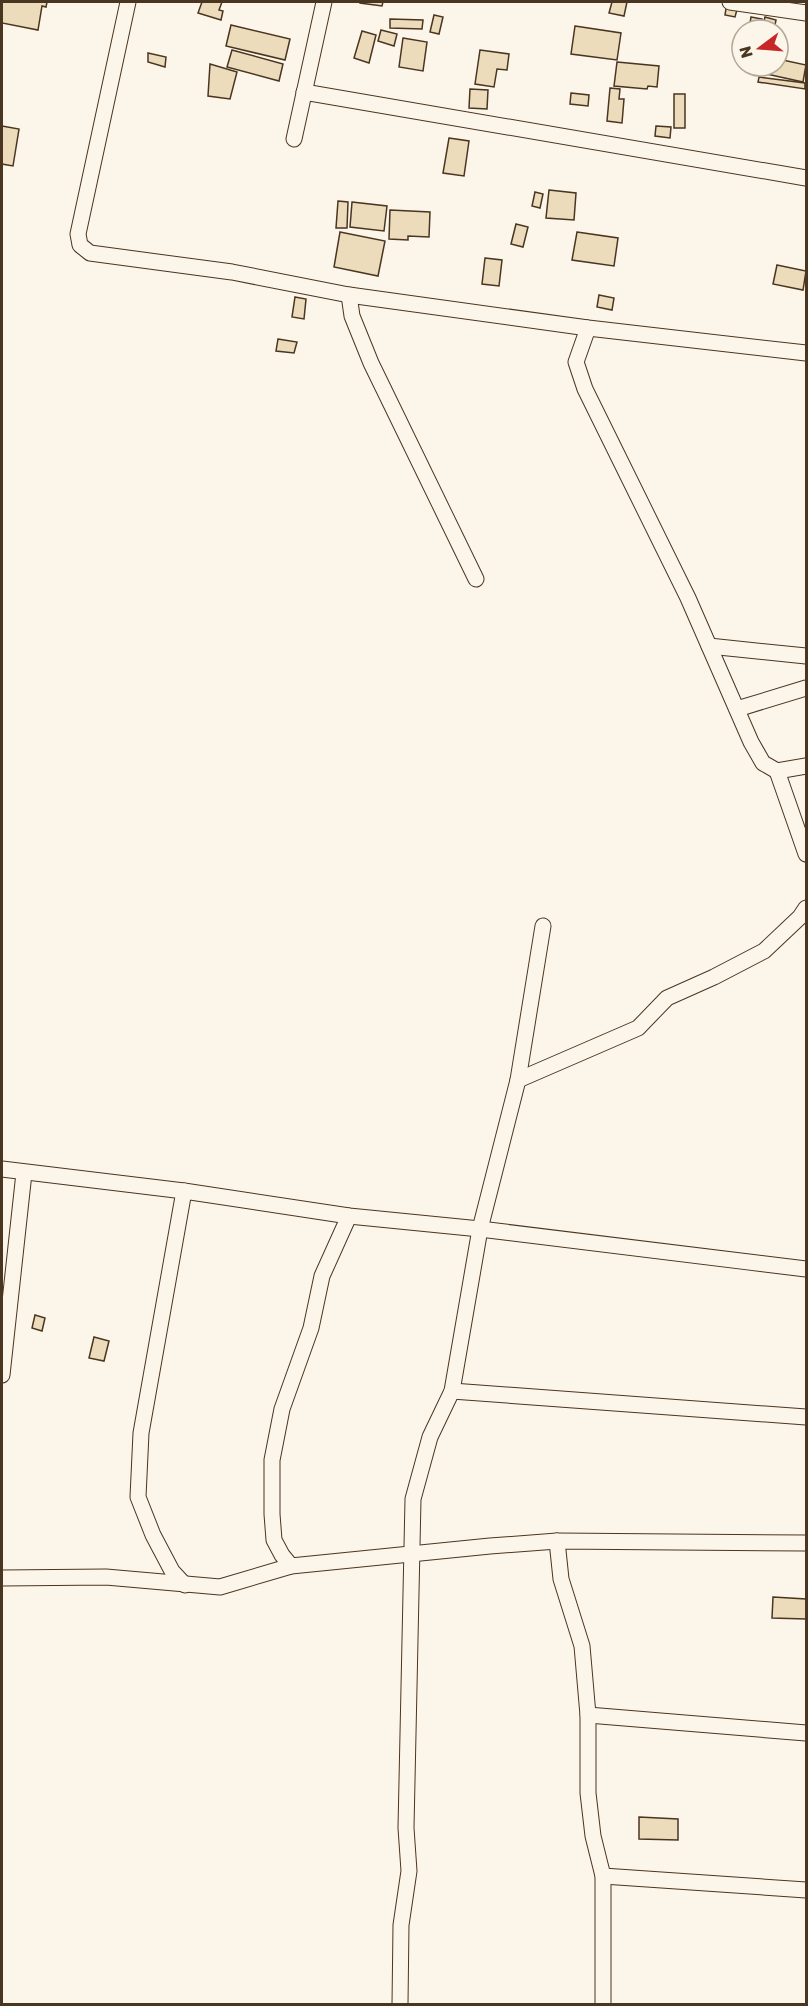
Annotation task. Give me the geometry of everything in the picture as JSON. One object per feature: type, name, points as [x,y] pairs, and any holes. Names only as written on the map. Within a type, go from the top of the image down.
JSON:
[{"type":"street","points":[[128,2],[79,226],[80,245],[90,253],[232,272],[349,295],[588,328],[807,353]]},
{"type":"street","points":[[294,139],[324,2]]},
{"type":"street","points":[[730,2],[807,13]]},
{"type":"street","points":[[304,92],[807,178]]},
{"type":"street","points":[[349,295],[352,316],[371,363],[476,579]]},
{"type":"street","points":[[588,328],[576,362],[585,389],[688,598],[763,763],[777,771],[807,766]]},
{"type":"street","points":[[709,646],[807,656]]},
{"type":"street","points":[[737,709],[807,688]]},
{"type":"street","points":[[777,771],[807,854]]},
{"type":"street","points":[[518,1080],[638,1028],[667,998],[714,978],[764,951],[807,908]]},
{"type":"street","points":[[400,2004],[401,1925],[409,1872],[406,1828],[413,1499],[430,1437],[452,1391],[480,1229],[518,1080],[543,926]]},
{"type":"street","points":[[2,1169],[184,1191],[349,1216],[480,1229],[807,1269]]},
{"type":"street","points":[[2,1375],[24,1173]]},
{"type":"street","points":[[184,1191],[141,1433],[138,1497],[153,1534],[172,1571],[185,1585]]},
{"type":"street","points":[[291,1566],[274,1540],[272,1460],[282,1409],[311,1328],[322,1276],[349,1216]]},
{"type":"street","points":[[452,1391],[807,1417]]},
{"type":"street","points":[[2,1578],[106,1577],[220,1587],[291,1566],[411,1553],[557,1542],[807,1543]]},
{"type":"street","points":[[557,1542],[561,1579],[582,1646],[588,1715],[588,1793],[593,1836],[603,1876],[603,2004]]},
{"type":"street","points":[[588,1715],[807,1733]]},
{"type":"street","points":[[603,1876],[807,1890]]},
{"type":"building","points":[[2,2],[47,2],[46,7],[42,6],[38,30],[2,23]]},
{"type":"building","points":[[202,2],[222,2],[219,10],[223,11],[221,20],[198,13]]},
{"type":"building","points":[[360,2],[383,2],[382,6]]},
{"type":"building","points":[[612,2],[627,2],[624,16],[609,13]]},
{"type":"building","points":[[727,3],[738,6],[735,17],[725,15]]},
{"type":"building","points":[[434,15],[443,17],[439,34],[430,32]]},
{"type":"building","points":[[390,19],[423,20],[422,29],[390,28]]},
{"type":"building","points":[[231,25],[290,39],[285,60],[226,46]]},
{"type":"building","points":[[575,26],[621,33],[617,60],[571,54]]},
{"type":"building","points":[[381,30],[397,34],[394,46],[378,41]]},
{"type":"building","points":[[362,31],[376,35],[369,63],[354,58]]},
{"type":"building","points":[[403,38],[427,42],[423,71],[399,67]]},
{"type":"building","points":[[232,50],[283,64],[279,81],[227,67]]},
{"type":"building","points":[[480,50],[509,54],[507,70],[497,69],[494,87],[475,84]]},
{"type":"building","points":[[148,53],[166,57],[165,67],[148,62]]},
{"type":"building","points":[[617,62],[659,66],[657,87],[648,86],[647,89],[614,86]]},
{"type":"building","points":[[790,62],[806,65],[803,82],[785,78],[790,78]]},
{"type":"building","points":[[210,64],[237,72],[230,99],[208,96]]},
{"type":"building","points":[[759,78],[767,78],[805,83],[805,89],[758,82]]},
{"type":"building","points":[[610,88],[620,89],[619,99],[624,99],[622,123],[607,121]]},
{"type":"building","points":[[470,89],[488,90],[487,109],[469,108]]},
{"type":"building","points":[[571,93],[589,95],[588,106],[570,104]]},
{"type":"building","points":[[674,94],[685,94],[685,128],[674,128]]},
{"type":"building","points":[[2,126],[19,129],[13,166],[2,164]]},
{"type":"building","points":[[656,126],[671,127],[670,138],[655,136]]},
{"type":"building","points":[[449,138],[469,141],[464,176],[443,173]]},
{"type":"building","points":[[549,190],[576,193],[574,220],[546,218]]},
{"type":"building","points":[[535,192],[543,194],[540,208],[532,206]]},
{"type":"building","points":[[338,201],[348,202],[347,228],[336,228]]},
{"type":"building","points":[[352,202],[387,206],[384,231],[350,227]]},
{"type":"building","points":[[390,210],[430,212],[429,237],[408,236],[408,240],[389,239]]},
{"type":"building","points":[[516,224],[528,227],[523,247],[511,244]]},
{"type":"building","points":[[340,232],[385,241],[378,276],[334,267]]},
{"type":"building","points":[[577,232],[618,238],[614,266],[572,260]]},
{"type":"building","points":[[485,258],[502,260],[499,286],[482,284]]},
{"type":"building","points":[[777,265],[806,271],[803,290],[773,284]]},
{"type":"building","points":[[599,295],[614,298],[612,310],[597,307]]},
{"type":"building","points":[[295,297],[306,299],[304,319],[292,317]]},
{"type":"building","points":[[278,339],[297,342],[294,353],[276,351]]},
{"type":"building","points":[[35,1315],[45,1318],[42,1331],[32,1328]]},
{"type":"building","points":[[94,1337],[109,1341],[104,1361],[89,1358]]},
{"type":"building","points":[[773,1597],[806,1599],[806,1619],[772,1618]]},
{"type":"building","points":[[639,1817],[678,1819],[678,1840],[639,1839]]}]
